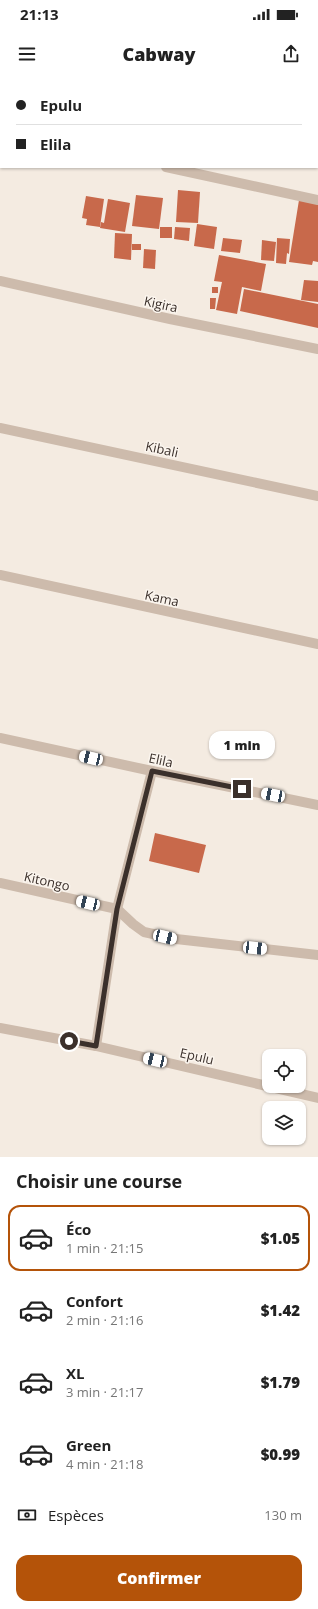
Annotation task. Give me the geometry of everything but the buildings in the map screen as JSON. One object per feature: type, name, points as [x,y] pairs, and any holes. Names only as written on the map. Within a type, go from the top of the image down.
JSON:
[{"type":"street","points":[[171,168],[318,200]]},
{"type":"street","name":"Kigira","points":[[0,281],[170,320],[318,349]]},
{"type":"street","name":"Kibali","points":[[0,428],[318,496]]},
{"type":"street","name":"Kama","points":[[0,575],[318,644]]},
{"type":"street","name":"Elila","points":[[0,738],[318,805]]},
{"type":"street","points":[[96,1046],[117,909],[152,771]]},
{"type":"street","name":"Kitongo","points":[[0,883],[117,909]]},
{"type":"street","points":[[117,909],[144,932],[176,939],[318,955]]},
{"type":"street","name":"Epulu","points":[[0,1028],[96,1046],[318,1098]]},
{"type":"route","points":[[69,1041],[96,1046],[117,909],[152,771],[242,789]]}]
